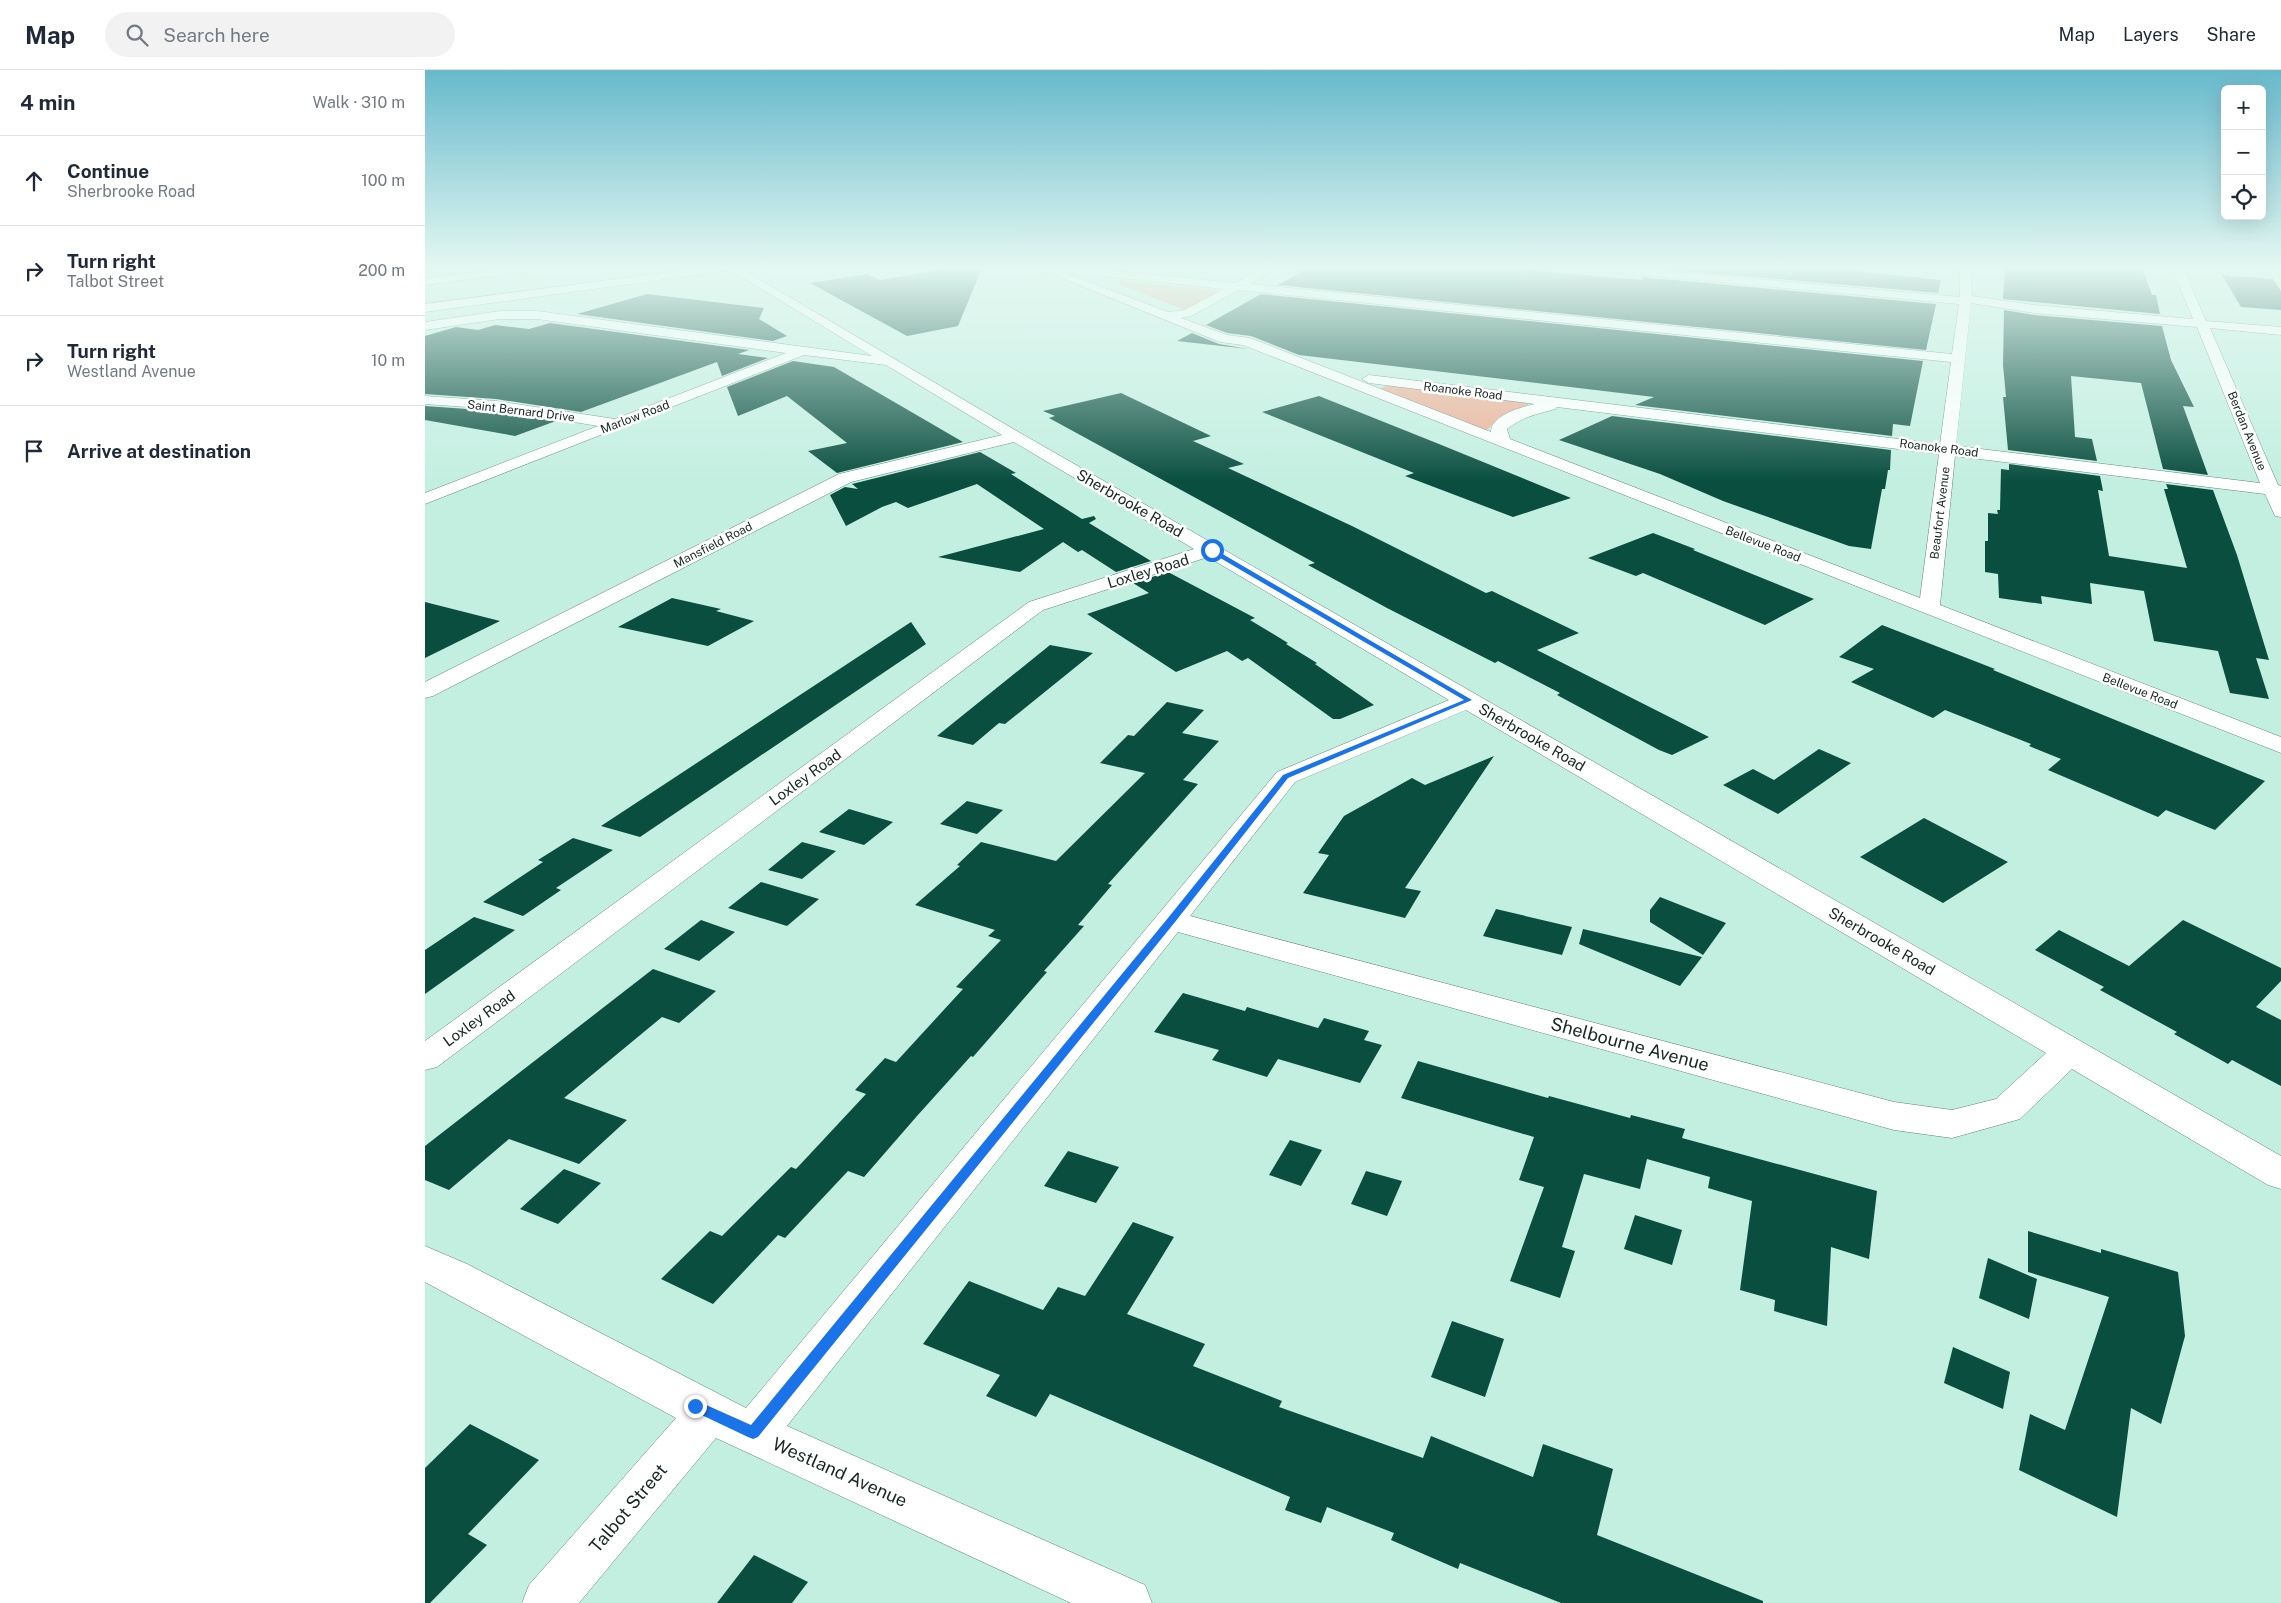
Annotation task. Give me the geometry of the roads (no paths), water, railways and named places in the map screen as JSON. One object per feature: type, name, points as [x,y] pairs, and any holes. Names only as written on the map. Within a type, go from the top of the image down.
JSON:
[{"type":"main road","points":[[716,340],[895,364]]},
{"type":"main road","name":"Marlow Road","points":[[425,499],[834,340]]},
{"type":"main road","name":"Sherbrooke Road","points":[[854,340],[1016,437],[2281,1174]]},
{"type":"main road","name":"Bellevue Road","points":[[1230,340],[1245,341],[2281,746]]},
{"type":"main road","points":[[1738,340],[1958,362]]},
{"type":"main road","name":"Beaufort Avenue","points":[[1929,610],[1960,340]]},
{"type":"main road","name":"Berdan Avenue","points":[[2211,340],[2276,490],[2281,512]]},
{"type":"main road","name":"Roanoke Road","points":[[1330,375],[2276,490]]},
{"type":"main road","name":"Saint Bernard Drive","points":[[426,400],[496,405],[617,424]]},
{"type":"main road","name":"Roanoke Road","points":[[1504,443],[1499,434],[1499,427],[1515,414],[1546,406],[1596,406]]},
{"type":"main road","name":"Mansfield Road","points":[[425,691],[845,478],[1016,437]]},
{"type":"main road","name":"Loxley Road","points":[[425,1058],[1036,606],[1212,550]]},
{"type":"main road","points":[[753,1433],[1286,777],[1469,700]]},
{"type":"main road","name":"Shelbourne Avenue","points":[[1171,920],[1894,1116],[1952,1124],[2007,1110],[2070,1051]]},
{"type":"main road","name":"Westland Avenue","points":[[425,1263],[453,1276],[709,1413],[1127,1603]]},
{"type":"main road","name":"Talbot Street","points":[[547,1603],[709,1413]]}]
